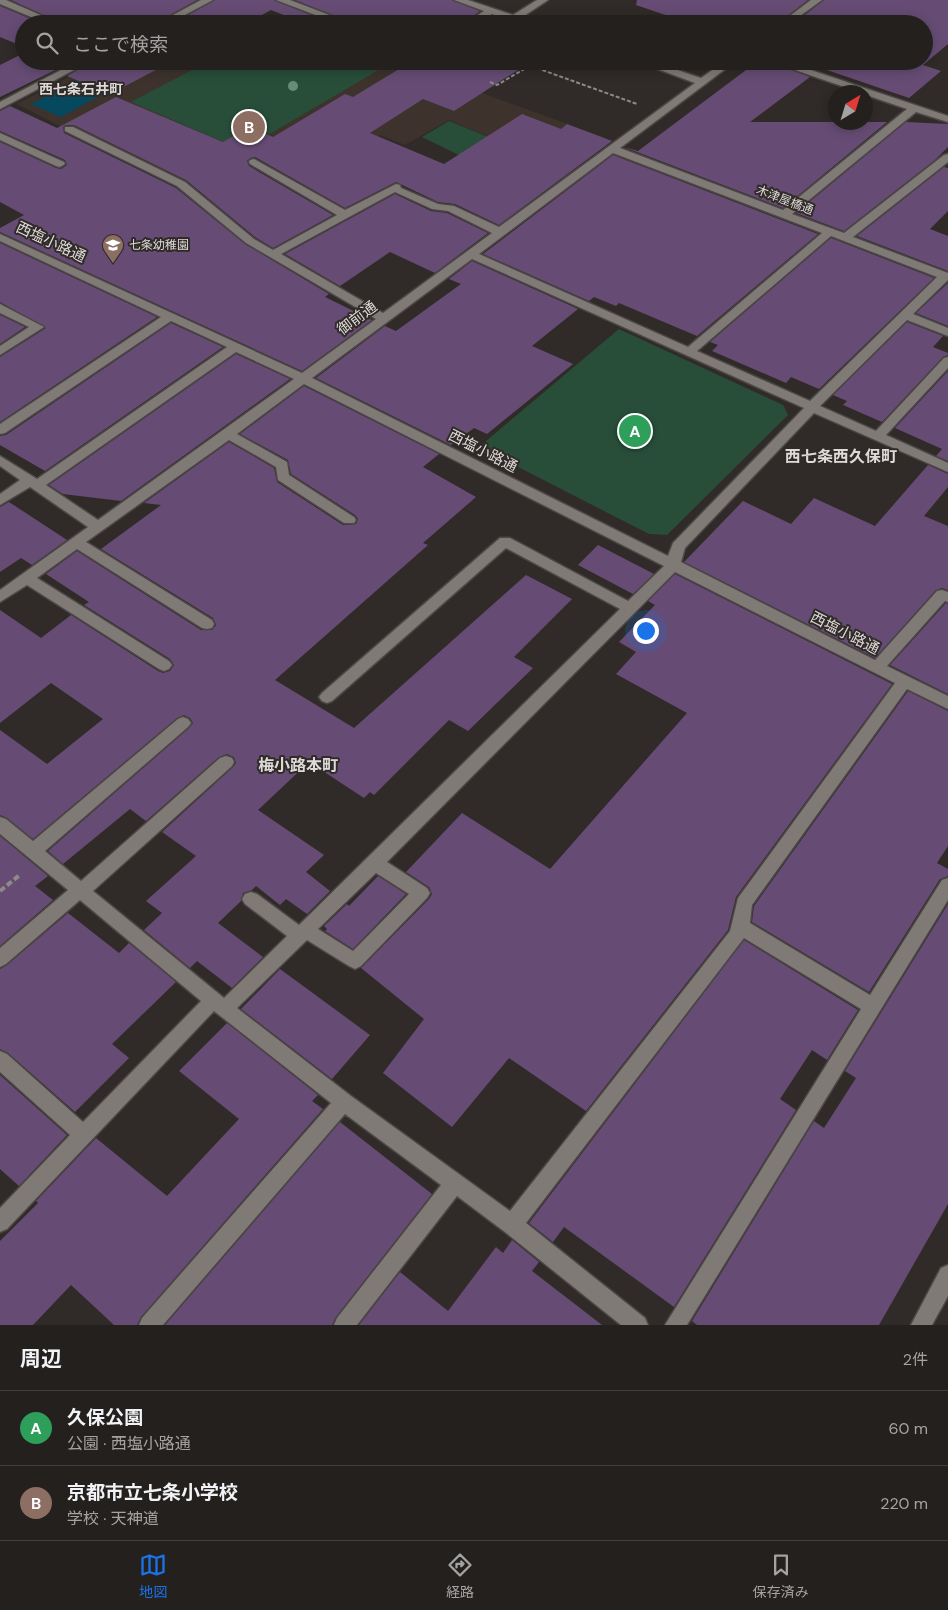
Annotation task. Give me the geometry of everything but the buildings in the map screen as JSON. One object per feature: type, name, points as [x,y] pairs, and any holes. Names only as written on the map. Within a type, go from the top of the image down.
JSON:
[{"type":"street","points":[[178,15],[208,0]]},
{"type":"street","points":[[281,0],[324,15]]},
{"type":"street","points":[[459,0],[502,15]]},
{"type":"street","points":[[520,15],[542,0]]},
{"type":"street","points":[[796,15],[817,0]]},
{"type":"street","points":[[1,2],[34,15]]},
{"type":"street","points":[[484,15],[491,11]]},
{"type":"street","points":[[0,106],[69,70]]},
{"type":"street","points":[[668,70],[703,82]]},
{"type":"street","name":"御前通","points":[[0,597],[228,434],[719,70]]},
{"type":"street","points":[[801,70],[948,119]]},
{"type":"street","points":[[784,215],[914,108]]},
{"type":"street","points":[[69,129],[181,184],[250,241],[383,318]]},
{"type":"street","points":[[0,136],[60,164]]},
{"type":"street","name":"木津屋橋通","points":[[612,149],[946,276]]},
{"type":"street","points":[[845,238],[948,157]]},
{"type":"street","points":[[254,162],[345,215]]},
{"type":"street","points":[[274,254],[345,215],[398,189],[436,207],[450,208],[500,232]]},
{"type":"street","points":[[688,352],[829,232]]},
{"type":"street","name":"西塩小路通","points":[[0,237],[303,378],[948,703]]},
{"type":"street","points":[[470,254],[948,468]]},
{"type":"street","points":[[0,1222],[84,1136],[219,1005],[303,933],[673,564],[678,546],[812,407],[946,276]]},
{"type":"street","points":[[0,308],[38,327],[0,351]]},
{"type":"street","points":[[906,315],[948,332]]},
{"type":"street","points":[[0,430],[170,316]]},
{"type":"street","points":[[0,500],[33,483],[235,347]]},
{"type":"street","points":[[878,436],[948,361]]},
{"type":"street","points":[[228,434],[282,465],[282,477],[349,520]]},
{"type":"street","points":[[0,460],[98,527]]},
{"type":"street","points":[[327,697],[505,540],[629,608]]},
{"type":"street","points":[[76,542],[207,624]]},
{"type":"street","points":[[26,578],[164,665]]},
{"type":"street","points":[[877,667],[942,595],[948,597]]},
{"type":"street","points":[[512,1226],[741,927],[744,903],[905,681]]},
{"type":"street","points":[[33,851],[183,724]]},
{"type":"street","points":[[0,959],[79,891],[91,884],[226,762]]},
{"type":"street","points":[[0,824],[219,1005],[344,1102],[512,1226],[638,1325]]},
{"type":"street","points":[[251,899],[303,933],[355,961],[421,893],[375,862]]},
{"type":"street","points":[[675,1325],[948,885]]},
{"type":"street","points":[[741,927],[872,1006]]},
{"type":"street","points":[[0,1060],[84,1136]]},
{"type":"street","points":[[149,1325],[344,1102]]},
{"type":"street","points":[[344,1325],[454,1184]]},
{"type":"street","points":[[921,1325],[948,1275]]},
{"type":"path","points":[[490,82],[497,85],[525,70]]},
{"type":"path","points":[[543,70],[662,113]]},
{"type":"shaded area","points":[[83,70],[418,70],[606,138],[562,168],[449,120],[405,145],[380,135],[315,168],[267,146],[176,186],[17,104]]},
{"type":"green space","points":[[192,70],[378,70],[268,135],[249,127],[224,142],[131,102]]},
{"type":"green space","points":[[449,121],[493,139],[463,157],[422,137]]},
{"type":"green space","points":[[619,329],[783,405],[788,415],[667,535],[649,534],[479,447]]},
{"type":"water","points":[[94,71],[123,83],[61,117],[31,104]]},
{"type":"place","name":"京都市立七条小学校","points":[[249,127]]},
{"type":"place","name":"七条幼稚園","points":[[113,264]]},
{"type":"place","name":"久保公園","points":[[635,431]]},
{"type":"district","name":"西七条石井町","points":[[81,89]]},
{"type":"district","name":"西七条西久保町","points":[[841,456]]},
{"type":"district","name":"梅小路本町","points":[[298,765]]}]
